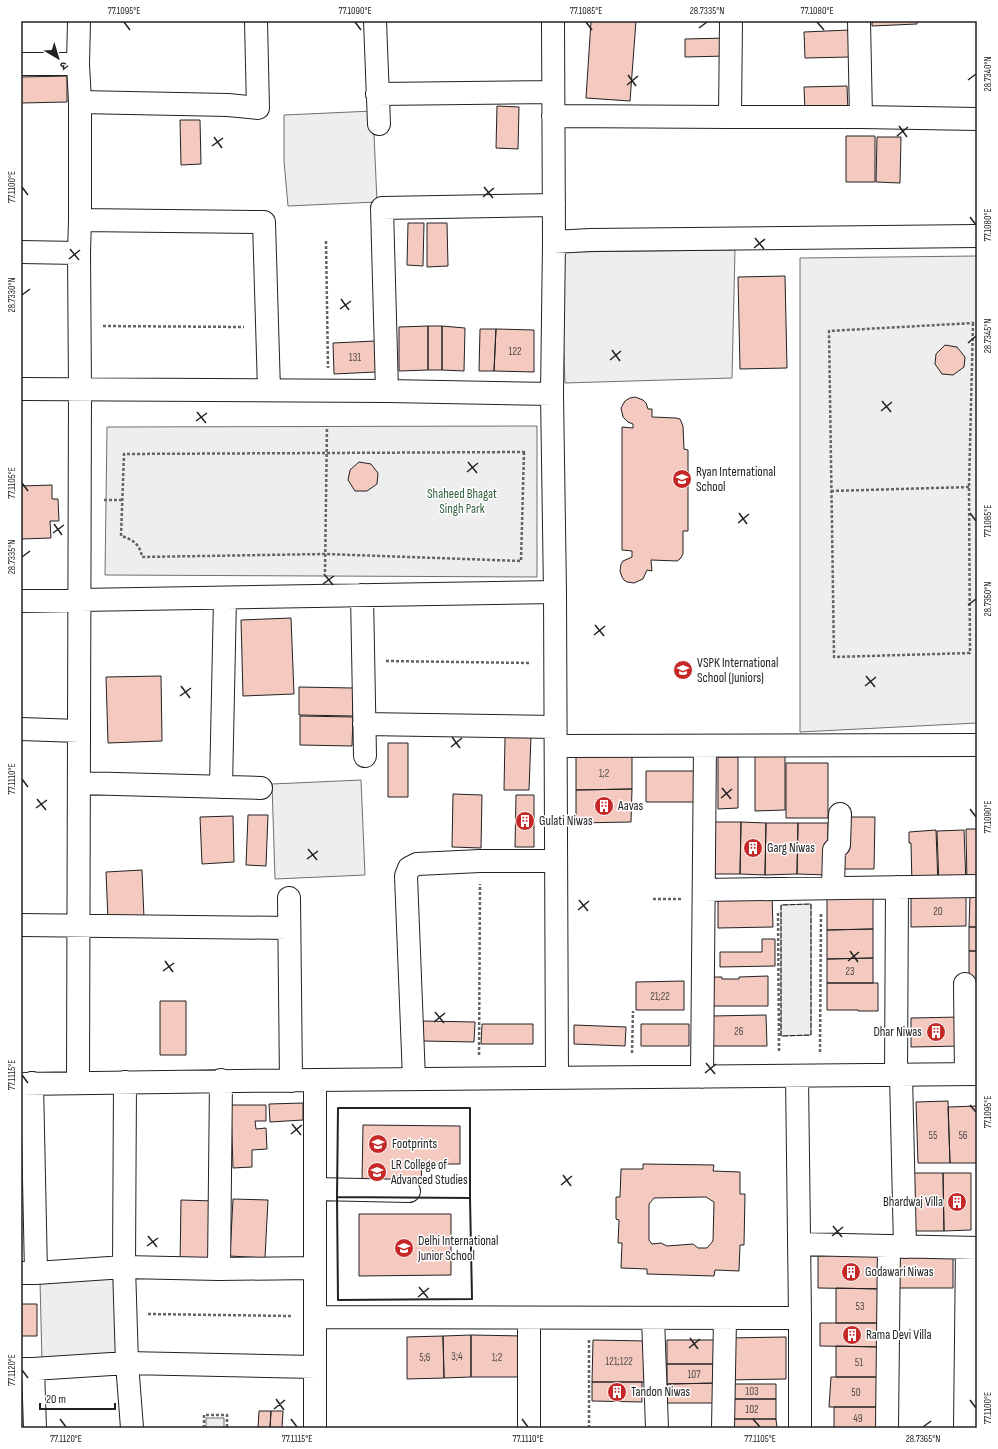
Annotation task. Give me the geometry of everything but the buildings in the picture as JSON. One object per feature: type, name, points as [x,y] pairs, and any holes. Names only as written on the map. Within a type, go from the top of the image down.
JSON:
[{"type":"street","points":[[78,1083],[80,389],[79,21]]},
{"type":"street","points":[[80,102],[228,105],[258,108],[256,21]]},
{"type":"street","points":[[374,21],[379,124]]},
{"type":"street","points":[[553,21],[554,242],[552,394],[555,592],[557,1078]]},
{"type":"street","points":[[730,117],[731,21]]},
{"type":"street","points":[[859,21],[861,116]]},
{"type":"street","points":[[21,64],[78,64]]},
{"type":"street","points":[[377,94],[553,92]]},
{"type":"street","points":[[553,116],[861,116],[977,119]]},
{"type":"street","points":[[386,391],[382,208],[554,205]]},
{"type":"street","points":[[80,220],[264,222],[269,390]]},
{"type":"street","points":[[554,242],[590,240],[977,236]]},
{"type":"street","points":[[21,252],[79,253]]},
{"type":"street","points":[[21,388],[552,394]]},
{"type":"street","points":[[21,601],[555,592]]},
{"type":"street","points":[[362,595],[365,756]]},
{"type":"street","points":[[221,787],[225,598]]},
{"type":"street","points":[[364,724],[706,746],[977,745]]},
{"type":"street","points":[[21,730],[79,731]]},
{"type":"street","points":[[702,1077],[706,746]]},
{"type":"street","points":[[79,783],[261,788]]},
{"type":"street","points":[[827,888],[834,850],[840,845],[840,814]]},
{"type":"street","points":[[414,1080],[406,876],[409,868],[416,864],[480,861],[555,861]]},
{"type":"street","points":[[704,890],[977,886]]},
{"type":"street","points":[[887,1428],[897,1246],[898,887]]},
{"type":"street","points":[[289,898],[291,1081]]},
{"type":"street","points":[[21,925],[289,928]]},
{"type":"street","points":[[315,1268],[220,1269],[124,1267],[28,1273],[27,1083],[971,1074],[965,984]]},
{"type":"street","points":[[788,1076],[799,1244],[800,1428]]},
{"type":"street","points":[[220,1269],[221,1080]]},
{"type":"street","points":[[315,1080],[315,1428]]},
{"type":"street","points":[[125,1082],[124,1267],[127,1362],[132,1428]]},
{"type":"street","points":[[315,1189],[409,1191]]},
{"type":"street","points":[[799,1244],[972,1248],[971,1387],[965,1428]]},
{"type":"street","points":[[315,1317],[800,1318]]},
{"type":"street","points":[[529,1318],[529,1428]]},
{"type":"street","points":[[654,1318],[657,1428]]},
{"type":"street","points":[[723,1428],[725,1318]]},
{"type":"street","points":[[35,1428],[27,1369],[127,1362],[315,1367]]},
{"type":"path","points":[[326,241],[329,391]]},
{"type":"path","points":[[973,323],[969,487],[970,653],[834,658],[831,491],[829,331],[973,323]]},
{"type":"path","points":[[79,326],[267,327]]},
{"type":"path","points":[[325,576],[327,426]]},
{"type":"path","points":[[524,452],[521,561],[325,554],[142,556],[141,549],[135,543],[128,538],[121,536],[124,454],[326,453],[524,452]]},
{"type":"path","points":[[831,491],[969,487]]},
{"type":"path","points":[[363,661],[555,664]]},
{"type":"path","points":[[479,1079],[480,861]]},
{"type":"path","points":[[820,1076],[827,888]]},
{"type":"path","points":[[778,889],[788,1076]]},
{"type":"path","points":[[631,1077],[633,1011]]},
{"type":"path","points":[[125,1314],[315,1317]]},
{"type":"path","points":[[589,1318],[589,1428]]},
{"type":"path","points":[[204,1428],[204,1415],[227,1415],[227,1428]]},
{"type":"green space","points":[[373,111],[377,202],[288,206],[284,161],[284,115]]},
{"type":"green space","points":[[735,250],[732,378],[565,383],[560,252]]},
{"type":"green space","points":[[977,256],[977,723],[800,732],[800,258]]},
{"type":"green space","name":"Shaheed Bhagat Singh Park","points":[[537,426],[537,577],[105,575],[107,427]]},
{"type":"green space","points":[[361,780],[365,875],[275,879],[272,784]]},
{"type":"green space","points":[[811,904],[811,1035],[781,1036],[781,905]]},
{"type":"green space","points":[[120,1278],[122,1361],[42,1363],[40,1281]]},
{"type":"green space","points":[[206,1418],[224,1418],[224,1428],[206,1428]]},
{"type":"fence","points":[[811,904],[811,1035],[781,1036],[781,905],[811,904]]},
{"type":"wall","points":[[338,1108],[470,1108],[470,1198],[337,1197],[338,1108]]},
{"type":"wall","points":[[337,1197],[470,1198],[472,1299],[338,1300],[337,1197]]},
{"type":"place","name":"Ryan International School","points":[[682,479]]},
{"type":"place","name":"VSPK International School (Juniors)","points":[[683,670]]},
{"type":"place","name":"Aavas","points":[[604,806]]},
{"type":"place","name":"Gulati Niwas","points":[[525,821]]},
{"type":"place","name":"Garg Niwas","points":[[753,848]]},
{"type":"place","name":"Dhar Niwas","points":[[936,1032]]},
{"type":"place","name":"Footprints","points":[[378,1144]]},
{"type":"place","name":"LR College of Advanced Studies","points":[[377,1172]]},
{"type":"place","name":"Bhardwaj Villa","points":[[957,1202]]},
{"type":"place","name":"Delhi International Junior School","points":[[404,1248]]},
{"type":"place","name":"Godawari Niwas","points":[[851,1272]]},
{"type":"place","name":"Rama Devi Villa","points":[[852,1335]]},
{"type":"place","name":"Tandon Niwas","points":[[617,1392]]}]
